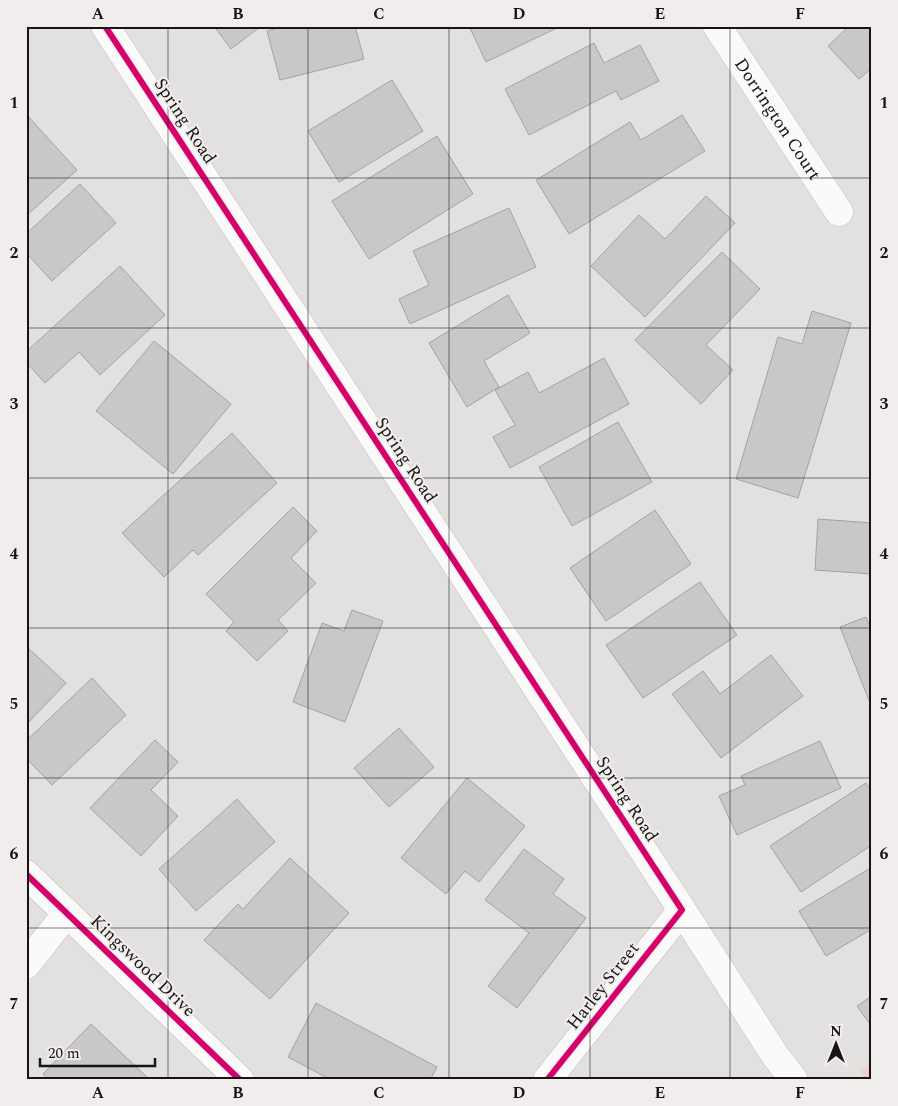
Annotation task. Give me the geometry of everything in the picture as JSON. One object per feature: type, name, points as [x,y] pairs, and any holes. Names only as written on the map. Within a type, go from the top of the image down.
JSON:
[{"type":"street","name":"Spring Road","points":[[105,26],[774,1054],[794,1080]]},
{"type":"street","name":"Dorrington Court","points":[[717,26],[839,212]]},
{"type":"street","name":"Kingswood Drive","points":[[26,874],[240,1080]]},
{"type":"street","name":"Harley Street","points":[[547,1080],[682,910]]},
{"type":"street","points":[[26,966],[66,913]]},
{"type":"shaded area","points":[[872,1064],[872,1080],[865,1080],[860,1071]]},
{"type":"building","points":[[214,26],[261,26],[231,49]]},
{"type":"building","points":[[285,26],[355,26],[364,59],[280,80],[267,31]]},
{"type":"building","points":[[469,26],[561,26],[486,62]]},
{"type":"building","points":[[849,26],[872,26],[872,68],[859,79],[828,46]]},
{"type":"building","points":[[594,43],[604,63],[640,45],[659,81],[621,100],[616,91],[529,135],[505,89]]},
{"type":"building","points":[[392,80],[423,131],[339,182],[308,131]]},
{"type":"building","points":[[26,114],[77,170],[26,216]]},
{"type":"building","points":[[682,115],[705,151],[569,234],[536,180],[630,122],[641,140]]},
{"type":"building","points":[[437,136],[473,194],[369,259],[332,201]]},
{"type":"building","points":[[80,184],[116,223],[52,281],[26,253],[26,234]]},
{"type":"building","points":[[706,196],[735,223],[645,317],[591,266],[639,215],[665,239]]},
{"type":"building","points":[[509,208],[536,267],[410,324],[399,299],[429,285],[413,251]]},
{"type":"building","points":[[722,252],[760,289],[706,345],[733,370],[701,404],[635,340]]},
{"type":"building","points":[[120,266],[165,315],[100,375],[79,352],[45,383],[26,362],[26,352]]},
{"type":"building","points":[[508,295],[530,333],[484,361],[499,387],[467,407],[429,343]]},
{"type":"building","points":[[812,311],[851,323],[798,498],[736,479],[778,337],[802,344]]},
{"type":"building","points":[[154,341],[231,404],[173,474],[96,411]]},
{"type":"building","points":[[604,358],[629,404],[510,468],[493,437],[515,425],[495,390],[528,372],[539,393]]},
{"type":"building","points":[[618,422],[652,482],[572,526],[539,467]]},
{"type":"building","points":[[232,433],[277,483],[198,555],[193,550],[164,577],[122,533]]},
{"type":"building","points":[[293,507],[317,531],[291,558],[316,583],[278,620],[288,631],[257,661],[226,631],[234,622],[206,594]]},
{"type":"building","points":[[655,510],[691,564],[606,621],[570,568]]},
{"type":"building","points":[[818,519],[872,523],[872,574],[815,570]]},
{"type":"building","points":[[700,582],[737,635],[643,698],[606,645]]},
{"type":"building","points":[[352,610],[383,621],[345,722],[293,702],[322,623],[344,631]]},
{"type":"building","points":[[866,617],[872,631],[872,708],[840,627]]},
{"type":"building","points":[[26,646],[66,683],[26,725]]},
{"type":"building","points":[[771,655],[803,696],[721,758],[672,694],[703,671],[720,694]]},
{"type":"building","points":[[92,678],[126,715],[52,785],[26,758],[26,741]]},
{"type":"building","points":[[399,728],[434,767],[389,807],[354,768]]},
{"type":"building","points":[[155,740],[178,762],[151,790],[178,816],[141,856],[90,808]]},
{"type":"building","points":[[820,741],[841,788],[737,835],[719,796],[745,785],[741,776]]},
{"type":"building","points":[[467,778],[525,826],[479,882],[465,871],[446,894],[401,858]]},
{"type":"building","points":[[866,783],[872,792],[872,845],[801,892],[770,846]]},
{"type":"building","points":[[237,799],[275,842],[196,911],[159,869]]},
{"type":"building","points":[[524,849],[564,879],[553,894],[586,918],[517,1008],[488,986],[529,933],[485,900]]},
{"type":"building","points":[[290,858],[349,913],[270,999],[204,940],[238,904],[243,909]]},
{"type":"building","points":[[872,867],[872,929],[826,956],[799,911]]},
{"type":"building","points":[[872,996],[872,1027],[857,1006]]},
{"type":"building","points":[[316,1003],[437,1067],[430,1080],[331,1080],[288,1057]]},
{"type":"building","points":[[91,1024],[150,1080],[49,1080],[43,1074]]},
{"type":"cycle path","points":[[105,26],[682,910],[547,1080]]},
{"type":"cycle path","points":[[26,874],[240,1080]]}]
